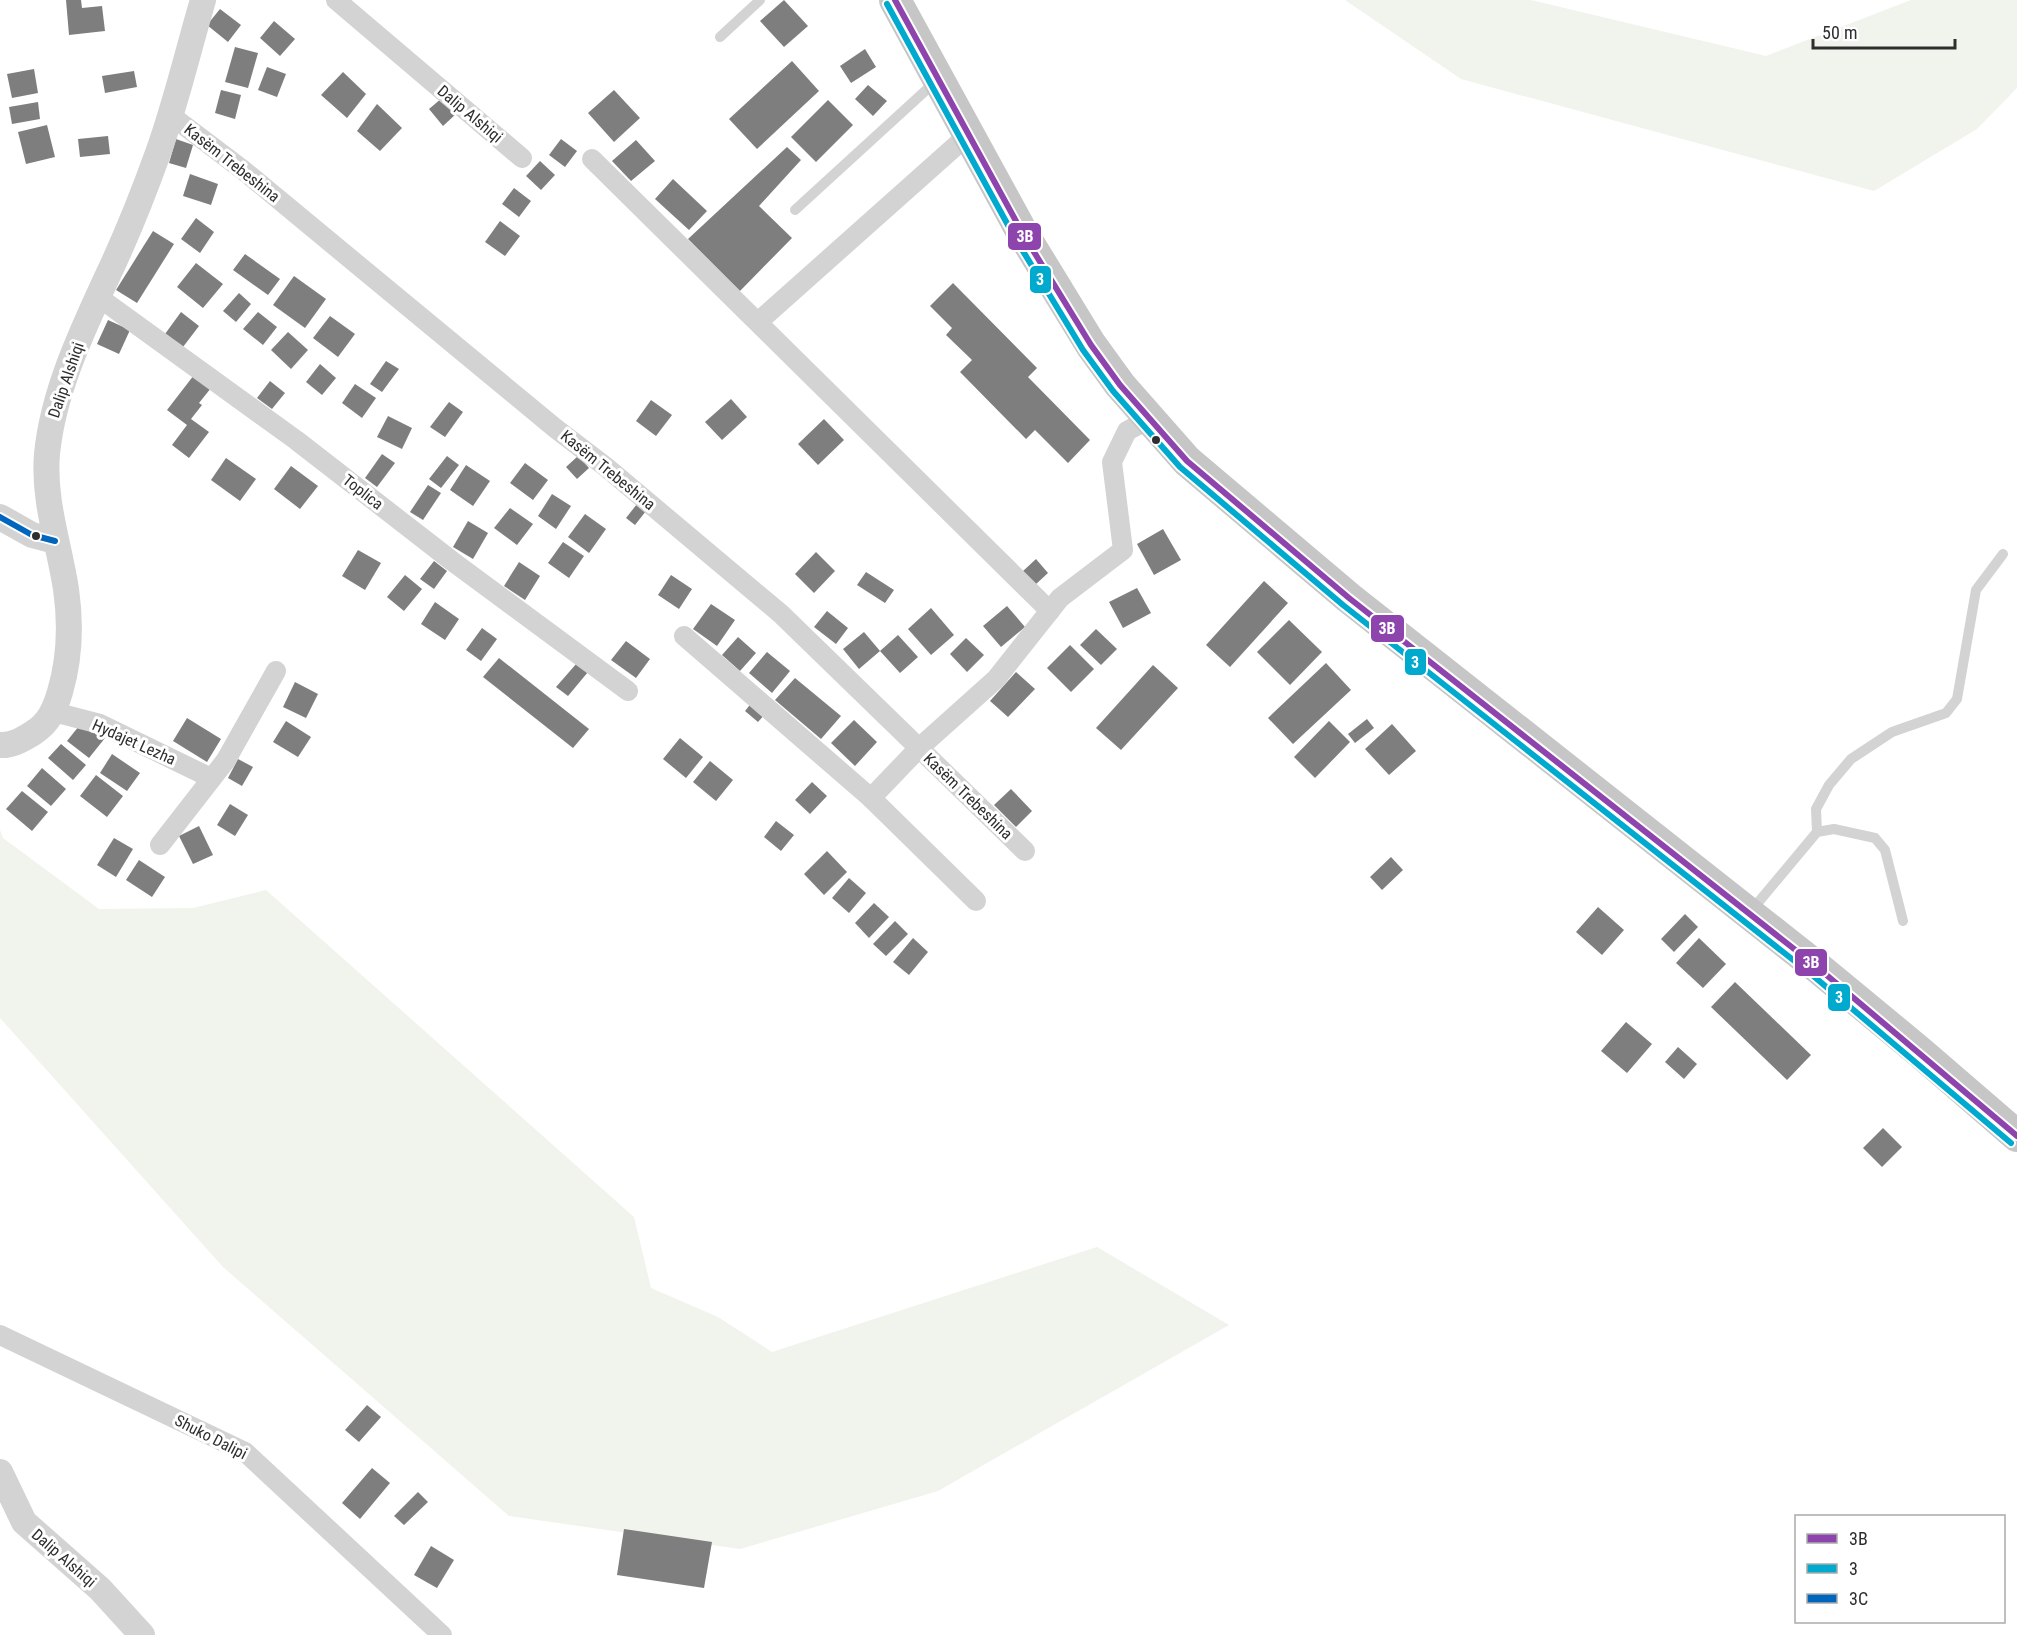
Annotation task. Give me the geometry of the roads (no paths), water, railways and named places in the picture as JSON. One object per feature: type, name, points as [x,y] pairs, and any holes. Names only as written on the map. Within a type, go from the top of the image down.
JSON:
[{"type":"main road","points":[[895,0],[1023,234],[1091,345],[1120,385],[1186,461],[1349,598],[1921,1053],[2017,1136]]},
{"type":"street","name":"Dalip Alshiqi","points":[[0,745],[21,740],[38,730],[54,712],[65,674],[70,636],[66,589],[55,541],[49,497],[47,456],[53,415],[97,296],[158,152],[203,0]]},
{"type":"street","name":"Dalip Alshiqi","points":[[336,0],[522,158]]},
{"type":"street","name":"Kasëm Trebeshina","points":[[169,114],[243,170],[489,371],[555,428],[606,466],[763,598],[803,634],[1025,851]]},
{"type":"street","points":[[758,322],[968,135]]},
{"type":"street","points":[[592,159],[1050,611]]},
{"type":"street","name":"Toplica","points":[[97,296],[296,440],[452,561],[628,691]]},
{"type":"street","points":[[871,798],[919,748],[996,679],[1050,611],[1070,590],[1123,550],[1112,462],[1127,431],[1138,425],[1146,415]]},
{"type":"street","points":[[0,517],[32,534],[55,541]]},
{"type":"street","points":[[684,636],[871,798],[976,902]]},
{"type":"street","points":[[160,845],[226,760],[276,671]]},
{"type":"street","name":"Hydajet Lezha","points":[[54,712],[100,724],[212,778]]},
{"type":"street","name":"Shuko Dalipi","points":[[0,1335],[245,1452],[442,1635]]},
{"type":"street","name":"Dalip Alshiqi","points":[[0,1472],[24,1522],[100,1589],[142,1635]]},
{"type":"lane","points":[[720,37],[760,0]]},
{"type":"lane","points":[[795,210],[938,80]]},
{"type":"lane","points":[[1817,832],[1816,809],[1830,785],[1851,759],[1892,732],[1946,713],[1957,699],[1976,590],[2003,554]]},
{"type":"lane","points":[[1749,914],[1817,832],[1834,829],[1875,838],[1885,850],[1903,921]]}]
